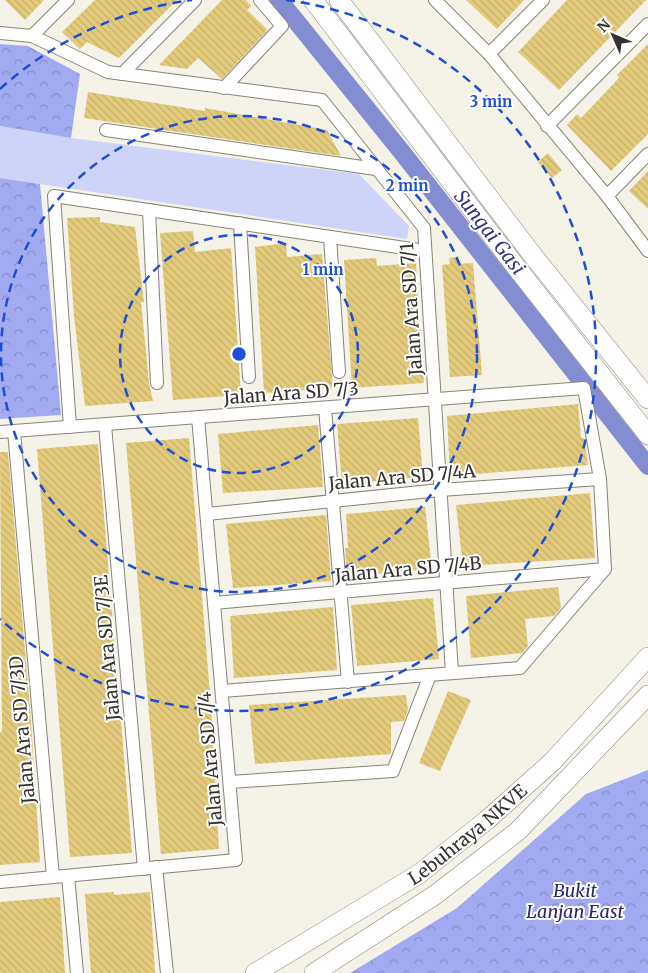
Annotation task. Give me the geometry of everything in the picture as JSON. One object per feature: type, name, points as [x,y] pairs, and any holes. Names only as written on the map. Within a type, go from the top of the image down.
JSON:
[{"type":"highway","points":[[313,0],[516,267],[648,435]]},
{"type":"highway","points":[[339,0],[531,252],[648,400]]},
{"type":"highway","name":"Lebuhraya NKVE","points":[[255,973],[419,874],[487,820],[552,762],[648,657]]},
{"type":"highway","name":"Lebuhraya NKVE","points":[[314,973],[435,895],[518,831],[648,695]]},
{"type":"street","points":[[32,36],[68,0]]},
{"type":"street","points":[[122,74],[195,0]]},
{"type":"street","points":[[224,88],[282,26],[260,0]]},
{"type":"street","points":[[435,0],[489,54],[607,196],[648,251]]},
{"type":"street","points":[[489,54],[543,0]]},
{"type":"street","points":[[547,126],[648,24]]},
{"type":"street","name":"Jalan Ara SD 7/1","points":[[0,33],[32,36],[108,72],[322,100],[424,228],[452,673]]},
{"type":"street","points":[[106,130],[376,169]]},
{"type":"street","points":[[607,196],[648,154]]},
{"type":"street","points":[[70,427],[54,196],[425,251]]},
{"type":"street","points":[[149,210],[157,383]]},
{"type":"street","points":[[240,223],[249,377]]},
{"type":"street","points":[[330,237],[339,372]]},
{"type":"street","name":"Jalan Ara SD 7/3","points":[[0,432],[584,388],[600,479]]},
{"type":"street","points":[[325,408],[348,682]]},
{"type":"street","name":"Jalan Ara SD 7/4","points":[[0,882],[236,860],[198,417]]},
{"type":"street","name":"Jalan Ara SD 7/3E","points":[[105,425],[150,868],[167,973]]},
{"type":"street","name":"Jalan Ara SD 7/3D","points":[[14,431],[53,877]]},
{"type":"street","points":[[222,691],[520,668],[605,569],[600,479]]},
{"type":"street","name":"Jalan Ara SD 7/4A","points":[[207,514],[440,490],[600,479]]},
{"type":"street","name":"Jalan Ara SD 7/4B","points":[[214,602],[446,584],[605,569]]},
{"type":"street","points":[[230,782],[393,771],[430,675]]},
{"type":"street","points":[[68,876],[77,973]]},
{"type":"shaded area","points":[[0,126],[71,138],[359,174],[409,226],[407,239],[0,178]]},
{"type":"green space","points":[[0,44],[28,46],[80,74],[71,138],[0,126]]},
{"type":"green space","points":[[0,178],[40,184],[61,415],[0,419]]},
{"type":"green space","name":"Bukit Lanjan East","points":[[648,770],[648,973],[350,973],[457,908],[586,794]]},
{"type":"building","points":[[5,0],[44,0],[25,20]]},
{"type":"building","points":[[95,0],[177,0],[119,58],[87,42],[80,49],[62,32]]},
{"type":"building","points":[[222,0],[246,0],[251,6],[247,10],[268,30],[222,79],[198,58],[187,69],[159,65]]},
{"type":"building","points":[[466,0],[524,0],[497,29]]},
{"type":"building","points":[[567,0],[646,0],[559,90],[518,52]]},
{"type":"building","points":[[648,44],[648,134],[611,171],[567,125],[577,114],[581,118],[619,78],[617,75]]},
{"type":"building","points":[[88,92],[205,111],[205,108],[327,130],[341,156],[84,118]]},
{"type":"building","points":[[548,153],[562,170],[552,178],[538,162]]},
{"type":"building","points":[[648,171],[648,209],[629,191]]},
{"type":"building","points":[[100,217],[100,222],[135,227],[144,302],[141,302],[149,383],[153,401],[85,406],[74,316],[67,218]]},
{"type":"building","points":[[193,231],[195,252],[231,248],[241,395],[173,400],[160,233]]},
{"type":"building","points":[[286,243],[287,257],[322,254],[333,388],[264,393],[255,247]]},
{"type":"building","points":[[458,257],[458,264],[473,263],[482,375],[450,377],[442,265],[450,264],[449,258]]},
{"type":"building","points":[[376,258],[377,266],[416,263],[424,383],[352,388],[344,260]]},
{"type":"building","points":[[578,404],[581,438],[584,438],[588,465],[450,476],[447,416]]},
{"type":"building","points":[[418,418],[423,477],[342,484],[337,424]]},
{"type":"building","points":[[318,425],[323,487],[223,493],[218,434]]},
{"type":"building","points":[[189,438],[211,706],[219,849],[161,854],[126,443]]},
{"type":"building","points":[[98,444],[132,853],[70,857],[37,449]]},
{"type":"building","points":[[0,452],[8,452],[31,721],[40,862],[0,865],[0,732],[2,732]]},
{"type":"building","points":[[590,493],[595,558],[463,566],[456,505]]},
{"type":"building","points":[[425,507],[432,569],[347,576],[345,548],[348,548],[346,514]]},
{"type":"building","points":[[326,515],[331,581],[233,588],[226,524]]},
{"type":"building","points":[[558,587],[561,608],[554,616],[525,619],[528,646],[522,653],[471,658],[466,596]]},
{"type":"building","points":[[433,598],[439,659],[357,666],[351,605]]},
{"type":"building","points":[[333,607],[337,670],[234,678],[230,616]]},
{"type":"building","points":[[448,691],[471,700],[440,771],[419,763]]},
{"type":"building","points":[[406,695],[408,710],[404,721],[391,722],[391,754],[255,764],[249,705]]},
{"type":"building","points":[[114,892],[114,895],[150,892],[155,973],[91,973],[85,894]]},
{"type":"building","points":[[60,897],[65,973],[0,973],[0,902]]},
{"type":"waterway","name":"Sungai Gasi","points":[[279,0],[401,151],[648,466]]}]
